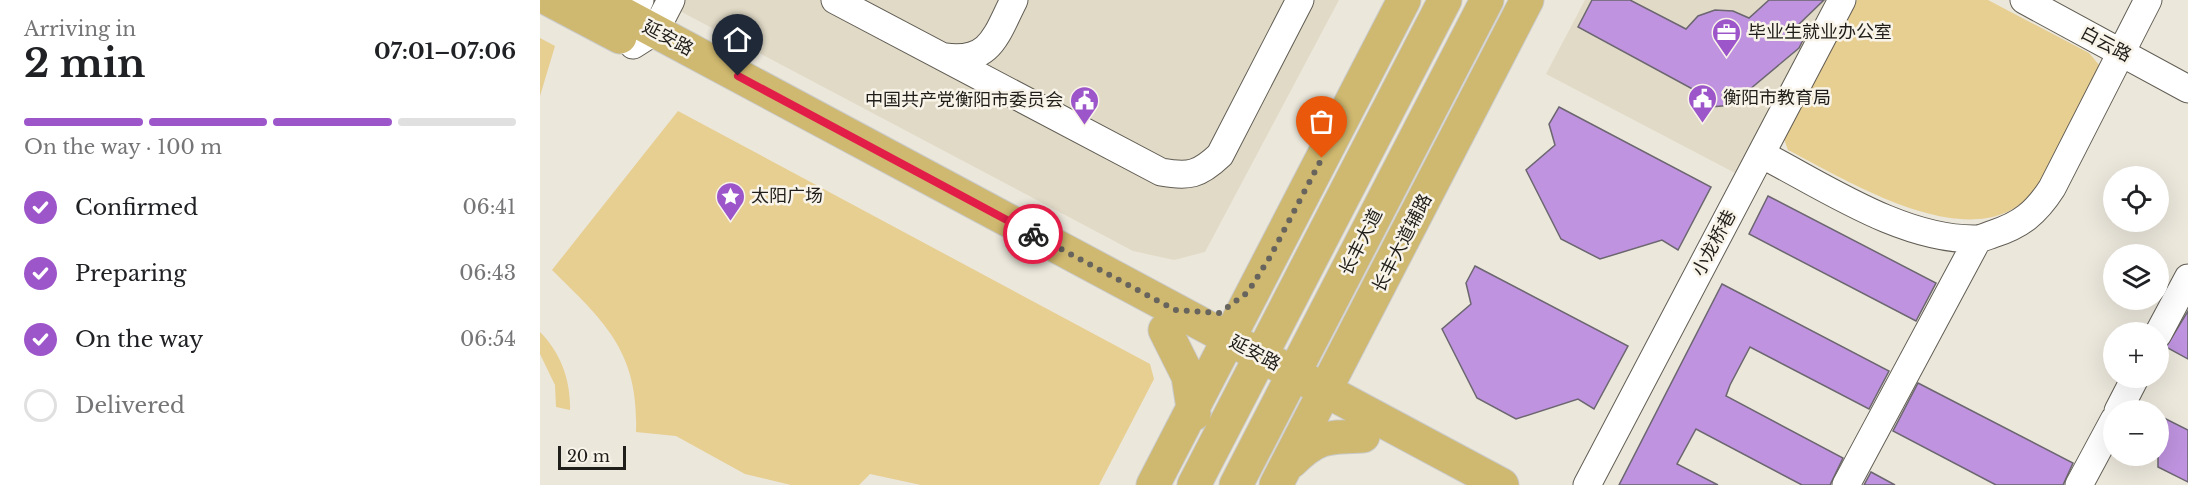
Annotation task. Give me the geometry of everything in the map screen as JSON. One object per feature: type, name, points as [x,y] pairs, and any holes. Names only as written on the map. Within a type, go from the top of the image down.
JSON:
[{"type":"main road","name":"延安路","points":[[550,0],[640,24]]},
{"type":"main road","name":"延安路","points":[[597,0],[1170,320],[1320,401],[1368,426],[1502,485]]},
{"type":"main road","points":[[1153,485],[1404,0]]},
{"type":"main road","name":"长丰大道","points":[[1194,485],[1445,0]]},
{"type":"main road","name":"长丰大道","points":[[1236,485],[1487,0]]},
{"type":"main road","name":"长丰大道辅路","points":[[1280,476],[1351,344],[1527,0]]},
{"type":"main road","points":[[1194,485],[1194,405],[1188,376],[1170,320],[1220,313],[1248,292],[1270,257]]},
{"type":"main road","points":[[1280,476],[1309,445],[1368,426],[1351,344],[1350,264]]},
{"type":"main road","name":"延安路","points":[[1368,426],[1454,485]]},
{"type":"street","points":[[640,24],[671,0]]},
{"type":"street","points":[[835,0],[1161,172],[1184,176],[1205,169],[1220,155],[1300,0]]},
{"type":"street","points":[[945,57],[964,60],[980,54],[993,41],[1014,0]]},
{"type":"street","name":"小龙桥巷","points":[[1587,485],[1842,0]]},
{"type":"street","name":"白云路","points":[[2024,0],[2125,44],[2188,68]]},
{"type":"street","name":"白云路","points":[[2062,0],[2188,88]]},
{"type":"street","points":[[1761,154],[1890,221],[1932,235],[1978,239],[2026,220],[2040,206],[2052,188],[2148,0]]},
{"type":"street","points":[[1846,485],[1978,239]]},
{"type":"street","points":[[2164,322],[2188,278]]},
{"type":"street","points":[[2079,485],[2103,440]]},
{"type":"shaded area","name":"中国共产党衡阳市委员会","points":[[659,0],[1339,0],[1205,252],[1174,260],[1133,251]]},
{"type":"shaded area","name":"衡阳市教育局","points":[[1585,0],[1827,0],[1737,174],[1546,74]]},
{"type":"shaded area","points":[[1857,0],[1988,0],[2089,53],[2100,66],[2045,173],[2031,194],[2006,212],[1977,219],[1944,217],[1910,208],[1876,195],[1788,150],[1784,139]]},
{"type":"shaded area","points":[[540,38],[555,46],[540,96]]},
{"type":"shaded area","name":"太阳广场","points":[[678,111],[1150,364],[1154,379],[1099,485],[921,485],[870,474],[859,485],[791,485],[745,474],[676,436],[636,432],[632,380],[625,359],[603,323],[552,270]]},
{"type":"shaded area","points":[[540,332],[554,349],[563,368],[569,389],[570,410],[556,407],[555,385],[540,354]]},
{"type":"building","name":"衡阳市教育局","points":[[1592,0],[1630,0],[1686,29],[1698,16],[1715,10],[1733,11],[1749,18],[1769,0],[1824,0],[1794,29],[1804,38],[1799,48],[1743,95],[1744,104],[1711,107],[1711,99],[1578,27]]},
{"type":"building","points":[[1559,107],[1711,187],[1678,250],[1662,240],[1600,259],[1561,239],[1526,170],[1555,145],[1549,124]]},
{"type":"building","points":[[1768,196],[1936,283],[1916,321],[1749,234]]},
{"type":"building","points":[[1475,266],[1628,346],[1594,409],[1578,399],[1516,419],[1477,398],[1442,329],[1471,304],[1466,283]]},
{"type":"building","points":[[1722,284],[1889,371],[1869,409],[1750,347],[1730,385],[1726,396],[1843,458],[1830,485],[1802,485],[1696,429],[1677,464],[1718,485],[1619,485]]},
{"type":"building","points":[[2188,311],[2188,359],[2169,349],[2169,342]]},
{"type":"building","points":[[1918,383],[2073,463],[2063,485],[1996,485],[1893,431]]},
{"type":"building","points":[[2169,420],[2188,430],[2188,482],[2158,467],[2169,466]]},
{"type":"building","points":[[1871,472],[1895,485],[1864,485]]},
{"type":"way so far","points":[[1033,234],[1175,310],[1220,313],[1248,292],[1270,257],[1322,158]]},
{"type":"place","name":"毕业生就业办公室","points":[[1727,58]]},
{"type":"place","name":"衡阳市教育局","points":[[1702,124]]},
{"type":"place","name":"中国共产党衡阳市委员会","points":[[1084,126]]},
{"type":"place","name":"太阳广场","points":[[730,222]]},
{"type":"route","points":[[738,76],[1033,234]]}]
